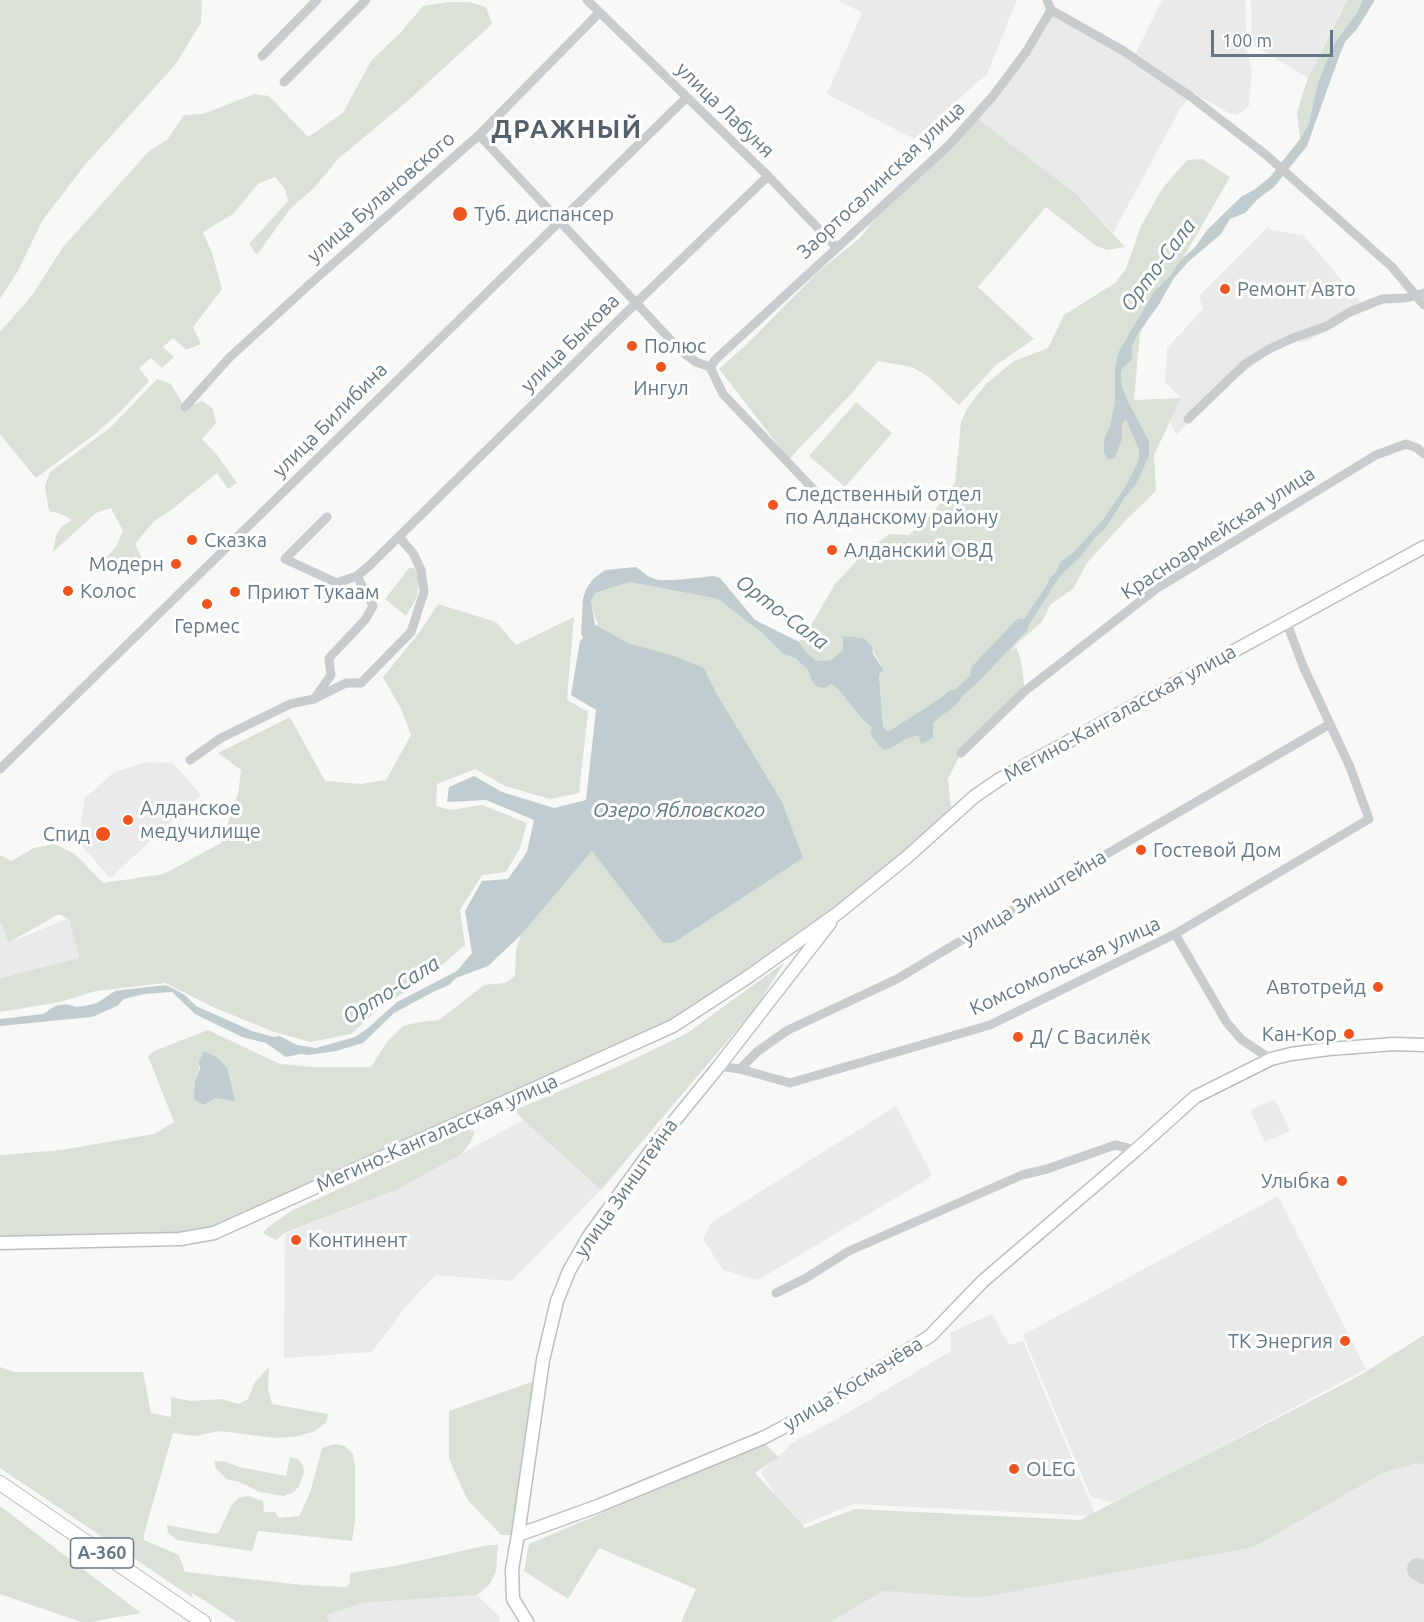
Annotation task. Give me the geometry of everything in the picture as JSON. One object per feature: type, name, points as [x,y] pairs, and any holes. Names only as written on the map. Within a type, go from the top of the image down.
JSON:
[{"type":"highway","name":"А-360","points":[[0,1483],[203,1622]]},
{"type":"main road","name":"Мегино-Кангаласская улица","points":[[0,1243],[180,1239],[214,1233],[673,1026],[748,977],[838,913],[907,857],[975,796],[1000,779],[1424,547]]},
{"type":"main road","name":"Мегино-Кангаласская улица","points":[[719,1066],[838,913]]},
{"type":"main road","name":"улица Космачёва","points":[[518,1535],[598,1506],[765,1437],[808,1414],[930,1336],[983,1281],[1195,1097],[1271,1059],[1291,1054],[1394,1044],[1424,1045]]},
{"type":"main road","name":"улица Зинштейна","points":[[527,1622],[513,1599],[512,1569],[543,1360],[556,1301],[569,1271],[589,1236],[658,1141],[719,1066]]},
{"type":"street","points":[[262,56],[317,0]]},
{"type":"street","points":[[284,82],[366,0]]},
{"type":"street","name":"улица Лабуня","points":[[587,0],[768,176],[837,248]]},
{"type":"street","points":[[1047,0],[1051,10],[1128,54],[1190,96],[1290,174],[1420,294],[1424,305]]},
{"type":"street","name":"Заортосалинская улица","points":[[710,367],[716,358],[949,145],[993,96],[1026,52],[1051,10]]},
{"type":"street","name":"улица Булановского","points":[[185,407],[229,358],[479,135],[599,13]]},
{"type":"street","name":"улица Билибина","points":[[0,769],[686,98]]},
{"type":"street","points":[[479,135],[681,351],[696,362],[710,367],[723,394],[815,491]]},
{"type":"street","name":"улица Быкова","points":[[357,576],[768,176]]},
{"type":"street","points":[[1188,419],[1245,364],[1269,349],[1326,326],[1350,312],[1382,299],[1420,294]]},
{"type":"street","name":"Красноармейская улица","points":[[961,753],[1025,692],[1156,589],[1376,455],[1406,444],[1417,448],[1424,454]]},
{"type":"street","points":[[314,699],[332,675],[329,658],[365,620],[373,606],[357,576],[337,583],[285,559],[327,517]]},
{"type":"street","points":[[190,760],[221,738],[290,704],[314,699],[346,682],[362,683],[411,632],[424,592],[423,581],[421,570],[413,553],[399,537]]},
{"type":"street","points":[[1286,621],[1303,666],[1330,724]]},
{"type":"street","name":"Комсомольская улица","points":[[719,1066],[741,1069],[789,1083],[990,1025],[1175,934],[1369,819],[1350,767],[1330,724]]},
{"type":"street","name":"улица Зинштейна","points":[[741,1069],[758,1051],[788,1030],[897,979],[1052,885],[1330,724]]},
{"type":"street","points":[[1175,934],[1227,1023],[1242,1040],[1271,1059]]},
{"type":"street","points":[[776,1293],[806,1278],[849,1251],[1022,1175],[1047,1169],[1115,1145],[1136,1150]]},
{"type":"shaded area","points":[[0,0],[202,0],[201,23],[175,65],[84,166],[42,221],[18,271],[0,299]]},
{"type":"shaded area","points":[[838,0],[1017,0],[987,74],[914,139],[827,94],[862,13]]},
{"type":"shaded area","points":[[1162,0],[1245,0],[1247,52],[1252,72],[1249,106],[1237,115],[1229,113],[1192,92],[1136,53]]},
{"type":"shaded area","points":[[1251,0],[1346,0],[1308,78],[1252,44]]},
{"type":"shaded area","points":[[1347,0],[1363,0],[1356,14],[1334,44],[1309,124],[1300,139],[1297,112],[1308,78]]},
{"type":"shaded area","points":[[448,2],[469,2],[486,7],[492,24],[410,99],[338,159],[315,187],[290,209],[257,255],[249,244],[288,201],[285,189],[275,177],[259,183],[233,214],[203,232],[212,253],[222,289],[193,327],[201,344],[186,350],[173,338],[163,347],[174,357],[162,368],[151,358],[139,368],[149,381],[121,411],[95,434],[36,478],[0,434],[0,332],[33,294],[63,247],[149,151],[167,140],[184,115],[203,114],[254,94],[269,96],[308,137],[343,113],[371,61],[402,31],[423,6]]},
{"type":"shaded area","points":[[1051,10],[1190,96],[1180,109],[1113,233],[1089,208],[975,117]]},
{"type":"shaded area","points":[[975,117],[1075,193],[1125,247],[1108,250],[1096,246],[1046,207],[978,287],[1034,339],[996,365],[959,405],[929,377],[912,367],[878,361],[853,392],[789,459],[719,369],[818,272],[860,238],[891,199]]},
{"type":"shaded area","points":[[1202,159],[1230,177],[1140,333],[1134,400],[1181,398],[1154,455],[1156,491],[1087,563],[1073,589],[1051,604],[1041,623],[1015,645],[1010,654],[1016,647],[1021,660],[1025,691],[961,753],[948,779],[952,815],[907,857],[673,1026],[214,1233],[0,1243],[0,1155],[62,1150],[154,1134],[174,1122],[148,1056],[154,1051],[208,1030],[280,1064],[313,1067],[371,1067],[387,1042],[403,1026],[439,1020],[484,985],[505,983],[515,976],[516,950],[521,935],[592,851],[675,942],[802,858],[704,668],[630,644],[595,626],[598,624],[591,601],[595,593],[630,582],[718,599],[762,633],[783,654],[795,658],[808,670],[811,679],[831,684],[839,690],[860,717],[885,741],[879,675],[884,670],[868,642],[863,638],[843,636],[843,650],[831,660],[817,661],[799,642],[835,584],[866,551],[890,534],[909,535],[932,514],[955,483],[961,422],[968,407],[986,384],[1014,361],[1048,348],[1064,315],[1115,283],[1126,269],[1141,226],[1162,189],[1187,160]],"holes":[[[204,1051],[217,1057],[227,1067],[195,1081]]]},
{"type":"shaded area","points":[[1268,227],[1272,230],[1304,236],[1364,306],[1346,320],[1306,342],[1295,341],[1265,356],[1238,377],[1176,435],[1170,422],[1181,398],[1165,382],[1167,348],[1203,309],[1199,296]]},
{"type":"shaded area","points":[[157,379],[171,384],[185,408],[202,401],[213,409],[216,423],[202,439],[237,483],[228,489],[217,473],[154,521],[135,544],[146,566],[135,572],[120,567],[106,558],[116,547],[123,531],[111,508],[96,513],[53,552],[56,536],[61,527],[72,520],[49,511],[45,486],[50,472],[110,428]]},
{"type":"shaded area","points":[[856,402],[892,433],[845,487],[809,456]]},
{"type":"shaded area","points":[[409,568],[414,568],[419,576],[417,597],[406,616],[385,599]]},
{"type":"shaded area","points":[[438,604],[496,622],[516,645],[574,617],[567,700],[588,712],[579,793],[550,799],[505,786],[475,769],[437,784],[436,806],[451,810],[482,805],[527,823],[520,848],[506,872],[482,875],[460,910],[465,945],[426,979],[381,1007],[351,1034],[311,1042],[274,1032],[213,1007],[165,983],[96,991],[60,1002],[0,1012],[0,978],[79,958],[69,919],[59,914],[8,943],[2,924],[0,924],[0,855],[11,861],[34,848],[54,844],[75,854],[103,883],[164,874],[221,843],[238,794],[241,770],[218,753],[290,717],[325,781],[361,784],[386,780],[411,735],[401,709],[383,677],[419,633]]},
{"type":"shaded area","name":"Алданское медучилище","points":[[147,762],[173,763],[201,795],[110,878],[78,841],[85,798],[114,772]]},
{"type":"shaded area","points":[[69,918],[79,958],[0,978],[0,924],[2,924],[8,943]]},
{"type":"shaded area","points":[[785,962],[757,1006],[601,1190],[523,1120],[515,1110],[619,1066],[686,1034]]},
{"type":"shaded area","points":[[1275,1099],[1290,1131],[1265,1142],[1250,1110]]},
{"type":"shaded area","points":[[896,1106],[931,1173],[929,1178],[758,1280],[723,1270],[703,1239],[711,1223]]},
{"type":"shaded area","points":[[523,1120],[601,1190],[511,1281],[435,1275],[407,1305],[372,1352],[284,1358],[285,1234],[396,1190]]},
{"type":"shaded area","points":[[468,1129],[475,1132],[462,1154],[396,1190],[285,1233],[276,1240],[263,1233],[293,1210]]},
{"type":"shaded area","points":[[1278,1196],[1366,1369],[1116,1503],[1091,1497],[1023,1335]]},
{"type":"shaded area","points":[[992,1314],[1009,1345],[1023,1341],[1096,1516],[853,1504],[795,1528],[761,1472],[794,1442],[846,1414],[951,1351],[950,1333]]},
{"type":"shaded area","points":[[1424,1335],[1424,1465],[1418,1463],[1383,1473],[1254,1547],[978,1598],[883,1591],[830,1622],[681,1622],[696,1589],[599,1548],[568,1599],[524,1571],[529,1544],[765,1444],[779,1457],[755,1473],[805,1528],[855,1509],[1080,1520],[1357,1377]]},
{"type":"shaded area","points":[[0,1367],[14,1372],[143,1372],[151,1413],[171,1417],[171,1397],[191,1401],[221,1399],[239,1404],[248,1399],[255,1382],[269,1367],[268,1388],[272,1404],[328,1414],[326,1423],[313,1432],[294,1437],[275,1438],[219,1431],[196,1436],[173,1433],[144,1540],[179,1555],[185,1572],[303,1585],[346,1587],[350,1584],[350,1573],[400,1565],[488,1545],[498,1545],[496,1572],[489,1585],[477,1595],[363,1603],[326,1615],[329,1622],[237,1622],[191,1592],[193,1598],[0,1468]]},
{"type":"shaded area","points":[[540,1379],[518,1535],[501,1535],[467,1499],[449,1459],[449,1411]]},
{"type":"shaded area","points":[[334,1444],[345,1446],[353,1454],[355,1521],[352,1541],[258,1531],[252,1551],[177,1540],[168,1533],[167,1525],[214,1534],[219,1532],[231,1506],[238,1498],[247,1496],[263,1501],[264,1512],[275,1512],[279,1518],[299,1516],[310,1493],[322,1448]]},
{"type":"shaded area","points":[[290,1457],[298,1459],[303,1465],[304,1472],[294,1492],[284,1496],[260,1492],[239,1482],[226,1479],[216,1468],[214,1461],[286,1476]]},
{"type":"shaded area","points":[[1418,1463],[1424,1465],[1424,1622],[830,1622],[883,1591],[978,1598],[1254,1547],[1383,1473]]},
{"type":"shaded area","points":[[0,1506],[141,1613],[81,1622],[0,1594]]},
{"type":"shaded area","points":[[477,1595],[500,1617],[499,1622],[316,1622],[325,1615],[363,1603]]},
{"type":"water","name":"Озеро Ябловского","points":[[1363,0],[1375,0],[1357,29],[1345,42],[1307,146],[1274,187],[1245,213],[1230,219],[1221,234],[1188,262],[1174,278],[1158,306],[1138,333],[1132,346],[1132,359],[1121,370],[1122,387],[1149,441],[1149,456],[1136,484],[1105,529],[1060,576],[1028,626],[982,678],[933,723],[933,738],[921,744],[919,735],[905,739],[895,746],[888,743],[860,717],[839,690],[831,684],[824,688],[816,686],[808,670],[795,658],[783,654],[762,633],[718,599],[630,582],[595,593],[591,601],[595,625],[630,644],[675,656],[704,668],[718,696],[782,802],[803,858],[675,942],[663,943],[592,851],[521,935],[488,966],[456,978],[449,985],[394,1013],[363,1043],[336,1051],[286,1057],[266,1043],[242,1037],[195,1014],[172,992],[144,994],[124,999],[117,1006],[92,1017],[0,1026],[0,1019],[43,1014],[55,1006],[66,1004],[76,1007],[85,1006],[97,1003],[115,991],[166,985],[185,995],[196,1006],[252,1031],[274,1037],[280,1036],[297,1045],[316,1048],[355,1037],[397,1002],[457,971],[472,953],[465,911],[482,881],[508,879],[527,852],[534,820],[486,800],[447,802],[449,787],[474,776],[502,792],[554,808],[586,800],[596,710],[571,695],[580,641],[583,638],[581,633],[583,599],[593,579],[605,570],[636,567],[658,580],[713,576],[720,578],[755,620],[799,642],[817,661],[831,660],[843,650],[843,636],[864,638],[872,647],[873,654],[884,670],[879,675],[884,735],[896,740],[912,732],[932,717],[939,705],[984,663],[1005,647],[1050,578],[1057,571],[1060,562],[1072,554],[1103,520],[1126,486],[1139,460],[1139,450],[1126,419],[1122,424],[1122,439],[1115,457],[1108,460],[1104,453],[1104,440],[1115,403],[1115,368],[1118,353],[1154,292],[1171,275],[1180,261],[1196,246],[1207,230],[1242,196],[1270,177],[1300,139],[1309,124],[1318,83],[1334,44],[1356,14]]},
{"type":"water","points":[[204,1051],[217,1057],[227,1067],[235,1101],[216,1098],[203,1105],[194,1099],[195,1081],[200,1068],[199,1061]]},
{"type":"waterway","name":"Орто-Сала","points":[[978,671],[1021,626]]},
{"type":"waterway","name":"Орто-Сала","points":[[878,732],[886,742],[953,697]]},
{"type":"taxiway","points":[[1418,1569],[1424,1573]]},
{"type":"place","name":"Туб. диспансер","points":[[460,214]]},
{"type":"place","name":"Ремонт Авто","points":[[1225,289]]},
{"type":"place","name":"Полюс","points":[[632,346]]},
{"type":"place","name":"Ингул","points":[[661,367]]},
{"type":"place","name":"Следственный отдел по Алданскому району","points":[[773,505]]},
{"type":"place","name":"Сказка","points":[[192,540]]},
{"type":"place","name":"Алданский ОВД","points":[[832,550]]},
{"type":"place","name":"Модерн","points":[[176,564]]},
{"type":"place","name":"Колос","points":[[68,591]]},
{"type":"place","name":"Приют Тукаам","points":[[235,592]]},
{"type":"place","name":"Гермес","points":[[207,604]]},
{"type":"place","name":"Алданское медучилище","points":[[128,820]]},
{"type":"place","name":"Спид","points":[[103,834]]},
{"type":"place","name":"Гостевой Дом","points":[[1141,850]]},
{"type":"place","name":"Автотрейд","points":[[1378,987]]},
{"type":"place","name":"Кан-Кор","points":[[1349,1034]]},
{"type":"place","name":"Д/ С Василёк","points":[[1018,1037]]},
{"type":"place","name":"Улыбка","points":[[1342,1181]]},
{"type":"place","name":"Континент","points":[[296,1240]]},
{"type":"place","name":"ТК Энергия","points":[[1345,1341]]},
{"type":"place","name":"OLEG","points":[[1014,1469]]},
{"type":"district","name":"ДРАЖНЫЙ","points":[[567,129]]}]
